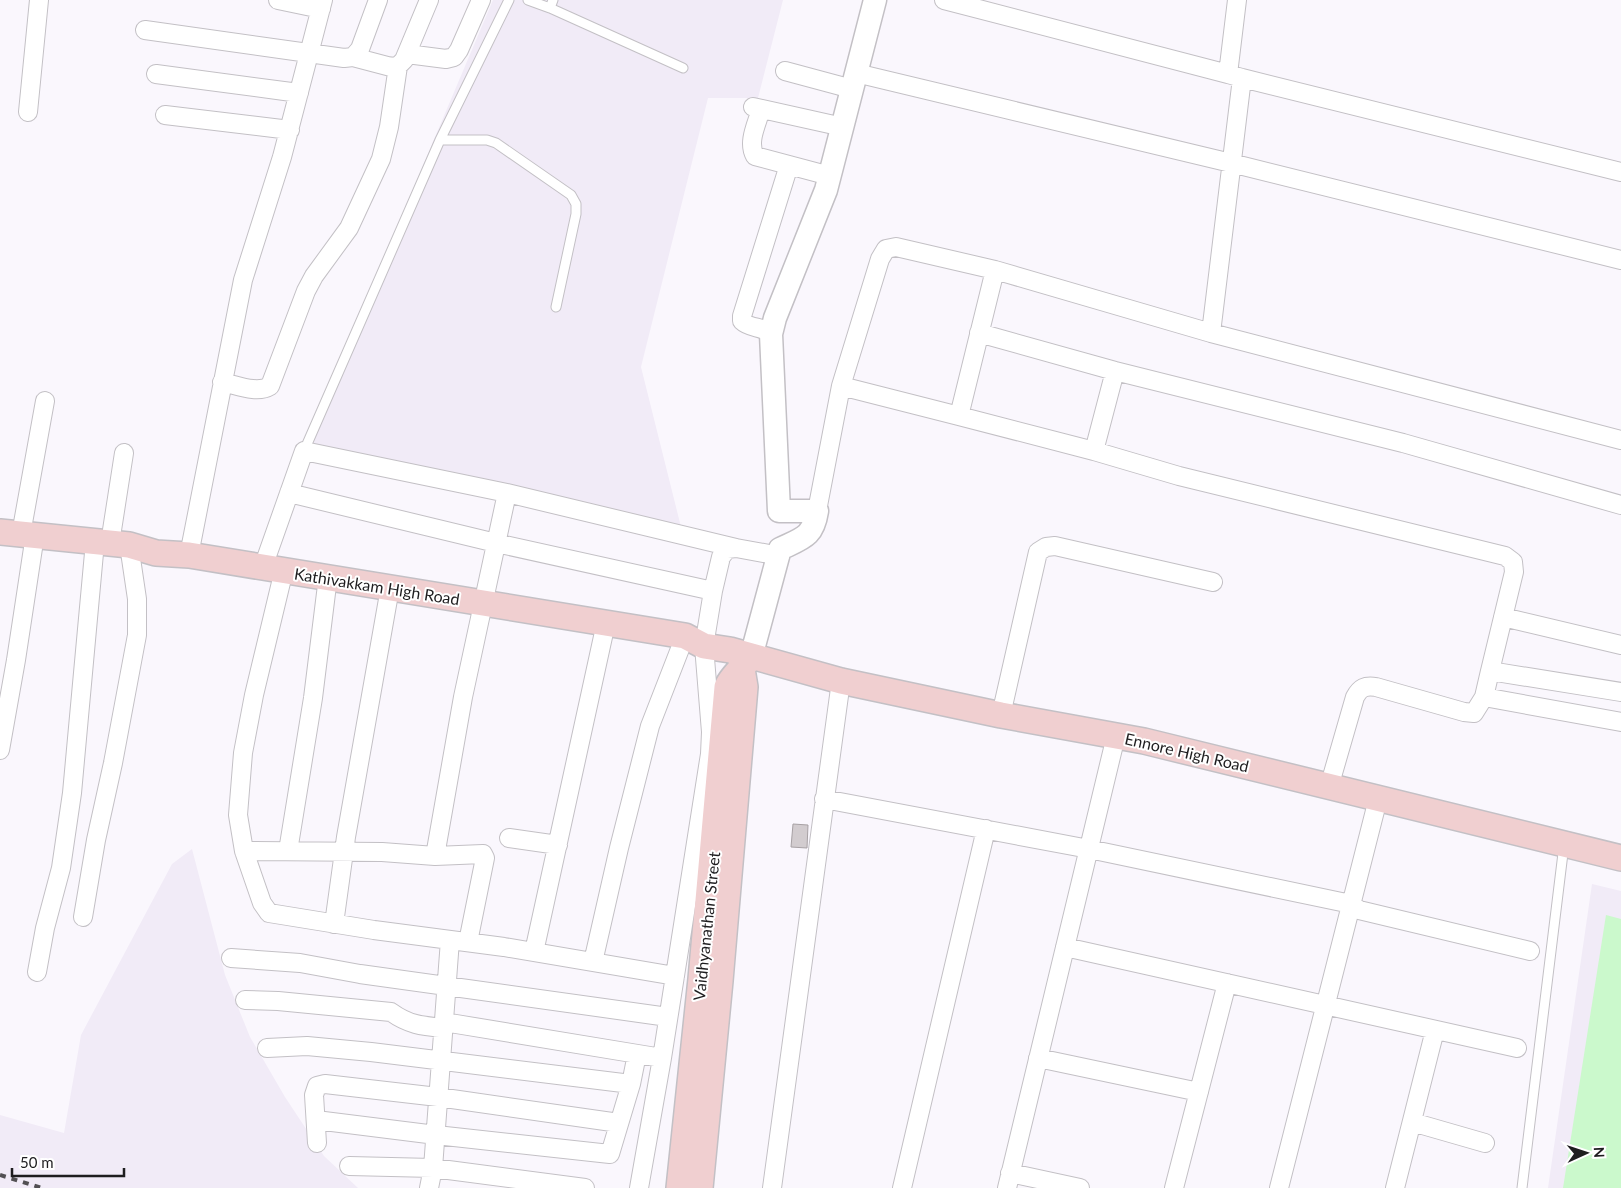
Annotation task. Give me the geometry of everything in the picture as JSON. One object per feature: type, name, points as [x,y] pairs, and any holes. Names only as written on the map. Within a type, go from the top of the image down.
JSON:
[{"type":"main road","name":"Kathivakkam High Road","points":[[19,534],[112,543],[156,553],[189,555],[606,624],[730,650],[746,663]]},
{"type":"main road","name":"Ennore High Road","points":[[746,663],[841,681],[1001,716],[1144,741],[1621,858]]},
{"type":"main road","name":"Vaidhyanathan Street","points":[[679,1188],[702,979],[727,687],[731,679],[746,663]]},
{"type":"main road","name":"Vaidhyanathan Street","points":[[700,1188],[720,981],[746,663]]},
{"type":"street","points":[[28,112],[39,0]]},
{"type":"street","points":[[189,555],[243,280],[290,130],[322,5],[278,0]]},
{"type":"street","points":[[353,57],[360,48],[378,0]]},
{"type":"street","points":[[222,382],[258,390],[264,390],[270,386],[306,290],[349,228],[381,159],[402,60],[429,0]]},
{"type":"street","points":[[145,30],[309,54],[344,58],[353,57],[391,67],[402,60],[446,59],[454,56],[459,50],[481,0]]},
{"type":"street","points":[[818,511],[779,511],[771,334],[775,318],[826,190],[875,0]]},
{"type":"street","points":[[944,0],[1235,76],[1621,172]]},
{"type":"street","points":[[1211,333],[1231,163],[1236,0]]},
{"type":"street","points":[[785,71],[854,81],[1231,163],[1621,260]]},
{"type":"street","points":[[156,74],[299,93]]},
{"type":"street","points":[[830,176],[755,156],[752,150],[752,141],[757,108],[843,127]]},
{"type":"street","points":[[165,115],[290,130]]},
{"type":"street","points":[[771,334],[766,330],[746,325],[742,321],[742,316],[789,165]]},
{"type":"street","points":[[746,663],[780,556],[780,549],[810,533],[815,523],[841,386],[880,260],[886,249],[896,247],[995,270],[1211,333],[1621,440]]},
{"type":"street","points":[[959,416],[995,270]]},
{"type":"street","points":[[979,333],[1115,371],[1403,443],[1621,505]]},
{"type":"street","points":[[1094,451],[1115,371]]},
{"type":"street","points":[[841,386],[1094,451],[1179,476],[1504,556],[1512,562],[1514,572],[1484,697],[1474,713],[1464,712],[1376,687],[1367,686],[1359,690],[1355,697],[1329,787]]},
{"type":"street","points":[[0,750],[19,534],[45,401]]},
{"type":"street","points":[[675,976],[534,952],[269,913],[262,903],[244,851],[238,815],[243,754],[274,569],[289,493],[304,451],[507,493],[736,548],[780,556]]},
{"type":"street","points":[[37,972],[45,928],[61,868],[112,543],[124,453]]},
{"type":"street","points":[[289,493],[496,543],[713,591]]},
{"type":"street","points":[[435,856],[463,697],[507,493]]},
{"type":"street","points":[[84,917],[96,840],[113,763],[137,635],[137,598],[112,543]]},
{"type":"street","points":[[1001,716],[1038,552],[1046,546],[1055,546],[1213,582]]},
{"type":"street","points":[[593,962],[650,726],[694,641],[713,591],[721,558],[727,549],[736,548]]},
{"type":"street","points":[[288,851],[313,698],[328,577]]},
{"type":"street","points":[[334,924],[390,588]]},
{"type":"street","points":[[1503,617],[1621,645]]},
{"type":"street","points":[[534,952],[606,624]]},
{"type":"street","points":[[639,1188],[662,1058],[710,754],[711,732],[694,641]]},
{"type":"street","points":[[1490,671],[1548,682],[1621,692]]},
{"type":"street","points":[[772,1188],[841,681]]},
{"type":"street","points":[[1484,697],[1621,722]]},
{"type":"street","points":[[1080,1188],[1009,1181],[1116,736]]},
{"type":"street","points":[[824,799],[1089,849],[1351,904],[1359,910],[1530,951]]},
{"type":"street","points":[[1279,1188],[1378,799]]},
{"type":"street","points":[[902,1188],[986,829]]},
{"type":"street","points":[[509,838],[558,845]]},
{"type":"street","points":[[244,851],[345,852],[435,856],[483,854],[485,858],[468,942]]},
{"type":"street","points":[[429,1188],[436,1135],[450,940]]},
{"type":"street","points":[[1065,947],[1517,1048]]},
{"type":"street","points":[[231,958],[300,963],[360,974],[668,1017]]},
{"type":"street","points":[[1174,1188],[1227,983]]},
{"type":"street","points":[[244,1000],[278,1000],[391,1012],[419,1026],[444,1025],[662,1058]]},
{"type":"street","points":[[1395,1188],[1435,1030]]},
{"type":"street","points":[[268,1048],[307,1046],[441,1060],[631,1084]]},
{"type":"street","points":[[316,1120],[610,1154],[631,1084],[637,1054]]},
{"type":"street","points":[[1038,1058],[1199,1092]]},
{"type":"street","points":[[317,1143],[314,1094],[317,1086],[335,1085],[619,1123]]},
{"type":"street","points":[[1412,1122],[1486,1143]]},
{"type":"street","points":[[348,1166],[433,1168],[585,1188]]},
{"type":"lane","points":[[304,451],[440,140],[509,0]]},
{"type":"lane","points":[[528,0],[551,4],[683,68]]},
{"type":"lane","points":[[440,140],[487,140],[496,142],[571,195],[576,204],[576,214],[556,307]]},
{"type":"lane","points":[[1522,1188],[1564,845]]},
{"type":"shaded area","points":[[493,0],[783,0],[758,98],[708,98],[641,367],[682,531],[306,442]]},
{"type":"shaded area","points":[[192,849],[225,975],[250,1037],[285,1097],[324,1156],[358,1188],[0,1188],[0,1115],[64,1133],[81,1035],[172,864]]},
{"type":"shaded area","points":[[1592,884],[1621,891],[1621,1188],[1548,1188]]},
{"type":"green space","points":[[1606,915],[1621,919],[1621,1188],[1563,1188]]},
{"type":"building","points":[[793,824],[808,825],[807,848],[791,847]]},
{"type":"railway","points":[[0,1175],[42,1188]]}]
